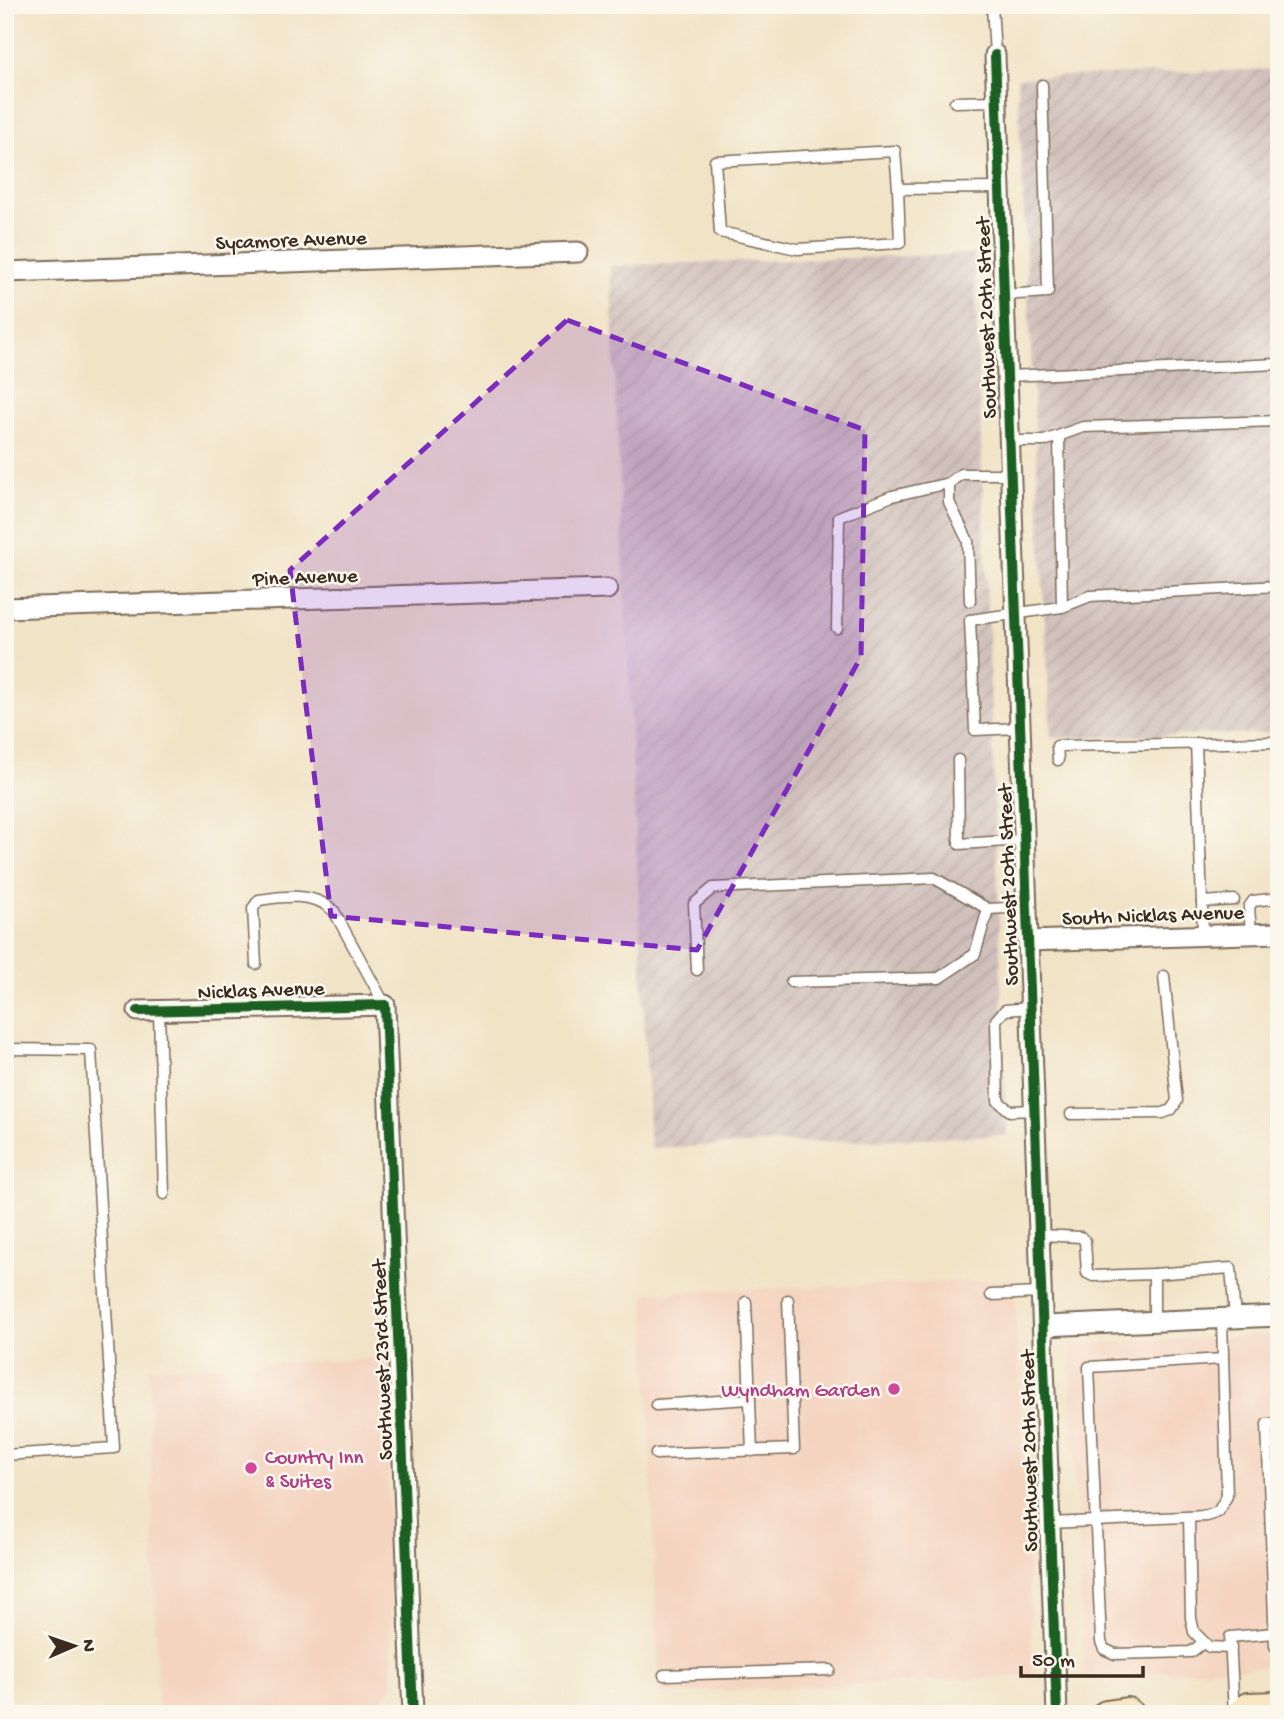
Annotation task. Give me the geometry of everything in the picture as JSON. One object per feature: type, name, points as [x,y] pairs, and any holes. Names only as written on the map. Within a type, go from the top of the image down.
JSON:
[{"type":"main road","points":[[1239,1714],[1248,1706],[1279,1705]]},
{"type":"main road","points":[[1106,1714],[1127,1711],[1130,1714]]},
{"type":"street","name":"Southwest 20th Street","points":[[995,55],[1057,1714]]},
{"type":"street","name":"Sycamore Avenue","points":[[5,272],[578,252]]},
{"type":"street","name":"Pine Avenue","points":[[5,608],[607,589]]},
{"type":"street","name":"South Nicklas Avenue","points":[[1028,941],[1279,933]]},
{"type":"street","name":"Nicklas Avenue","points":[[138,1011],[385,1004]]},
{"type":"street","name":"Southwest 23rd Street","points":[[385,1004],[413,1714]]},
{"type":"street","points":[[1044,1326],[1278,1316]]},
{"type":"lane","points":[[992,5],[995,55]]},
{"type":"lane","points":[[1003,295],[1048,292],[1042,85]]},
{"type":"lane","points":[[955,102],[998,101]]},
{"type":"lane","points":[[895,150],[898,189],[900,243],[797,249],[720,232],[715,161],[895,150]]},
{"type":"lane","points":[[898,189],[1000,188]]},
{"type":"lane","points":[[1006,376],[1279,364]]},
{"type":"lane","points":[[1008,442],[1044,441],[1083,427],[1279,421]]},
{"type":"lane","points":[[1059,437],[1062,607]]},
{"type":"lane","points":[[837,628],[839,517],[892,496],[949,483],[961,474],[1009,474]]},
{"type":"lane","points":[[949,483],[949,502],[968,541],[970,601]]},
{"type":"lane","points":[[1020,728],[975,730],[970,620],[1062,607],[1090,596],[1279,586]]},
{"type":"lane","points":[[1058,760],[1057,746],[1279,742]]},
{"type":"lane","points":[[1196,743],[1203,935]]},
{"type":"lane","points":[[958,760],[959,844],[1024,840]]},
{"type":"lane","points":[[696,970],[694,904],[713,888],[934,878],[988,909],[1027,907]]},
{"type":"lane","points":[[256,964],[253,908],[259,900],[310,898],[325,903],[334,911],[385,1004]]},
{"type":"lane","points":[[1251,933],[1249,907],[1253,901],[1279,898]]},
{"type":"lane","points":[[1202,902],[1234,900]]},
{"type":"lane","points":[[791,982],[939,978],[975,954],[988,909]]},
{"type":"lane","points":[[1071,1114],[1163,1113],[1171,1110],[1177,1101],[1164,975]]},
{"type":"lane","points":[[1031,1008],[1005,1010],[996,1020],[998,1101],[1010,1111],[1035,1110]]},
{"type":"lane","points":[[159,1011],[164,1194]]},
{"type":"lane","points":[[5,1049],[91,1050],[114,1448],[5,1455]]},
{"type":"lane","points":[[1040,1235],[1082,1237],[1085,1241],[1087,1273],[1093,1276],[1231,1268],[1229,1318],[1223,1359],[1227,1496],[1218,1513],[1189,1517],[1048,1523]]},
{"type":"lane","points":[[1278,1316],[1279,1272]]},
{"type":"lane","points":[[1154,1274],[1154,1322]]},
{"type":"lane","points":[[991,1295],[1043,1293]]},
{"type":"lane","points":[[656,1454],[794,1449],[788,1300]]},
{"type":"lane","points":[[746,1301],[752,1451]]},
{"type":"lane","points":[[1203,1643],[1197,1650],[1184,1653],[1115,1654],[1104,1649],[1100,1630],[1089,1367],[1223,1359]]},
{"type":"lane","points":[[656,1405],[750,1399]]},
{"type":"lane","points":[[1279,1424],[1267,1424],[1274,1633],[1275,1646],[1279,1646]]},
{"type":"lane","points":[[1189,1517],[1191,1618],[1194,1632],[1209,1647],[1231,1648]]},
{"type":"lane","points":[[1234,1714],[1230,1637],[1274,1633]]},
{"type":"lane","points":[[664,1675],[831,1670]]},
{"type":"highlighted area","points":[[567,320],[865,430],[861,657],[697,950],[331,916],[290,570]]},
{"type":"shaded area","points":[[1279,69],[1279,733],[1051,738],[1017,78]]},
{"type":"shaded area","points":[[974,254],[1007,1135],[650,1148],[610,266]]},
{"type":"shaded area","points":[[1014,1280],[1033,1676],[659,1694],[645,1293]]},
{"type":"shaded area","points":[[1279,1335],[1279,1666],[1084,1676],[1069,1344]]},
{"type":"shaded area","points":[[386,1358],[392,1688],[368,1714],[158,1714],[149,1368]]},
{"type":"cycle path","points":[[995,55],[1057,1714]]},
{"type":"cycle path","points":[[138,1011],[385,1005],[413,1714]]},
{"type":"place","name":"Wyndham Garden","points":[[894,1389]]},
{"type":"place","name":"Country Inn & Suites","points":[[251,1468]]}]
